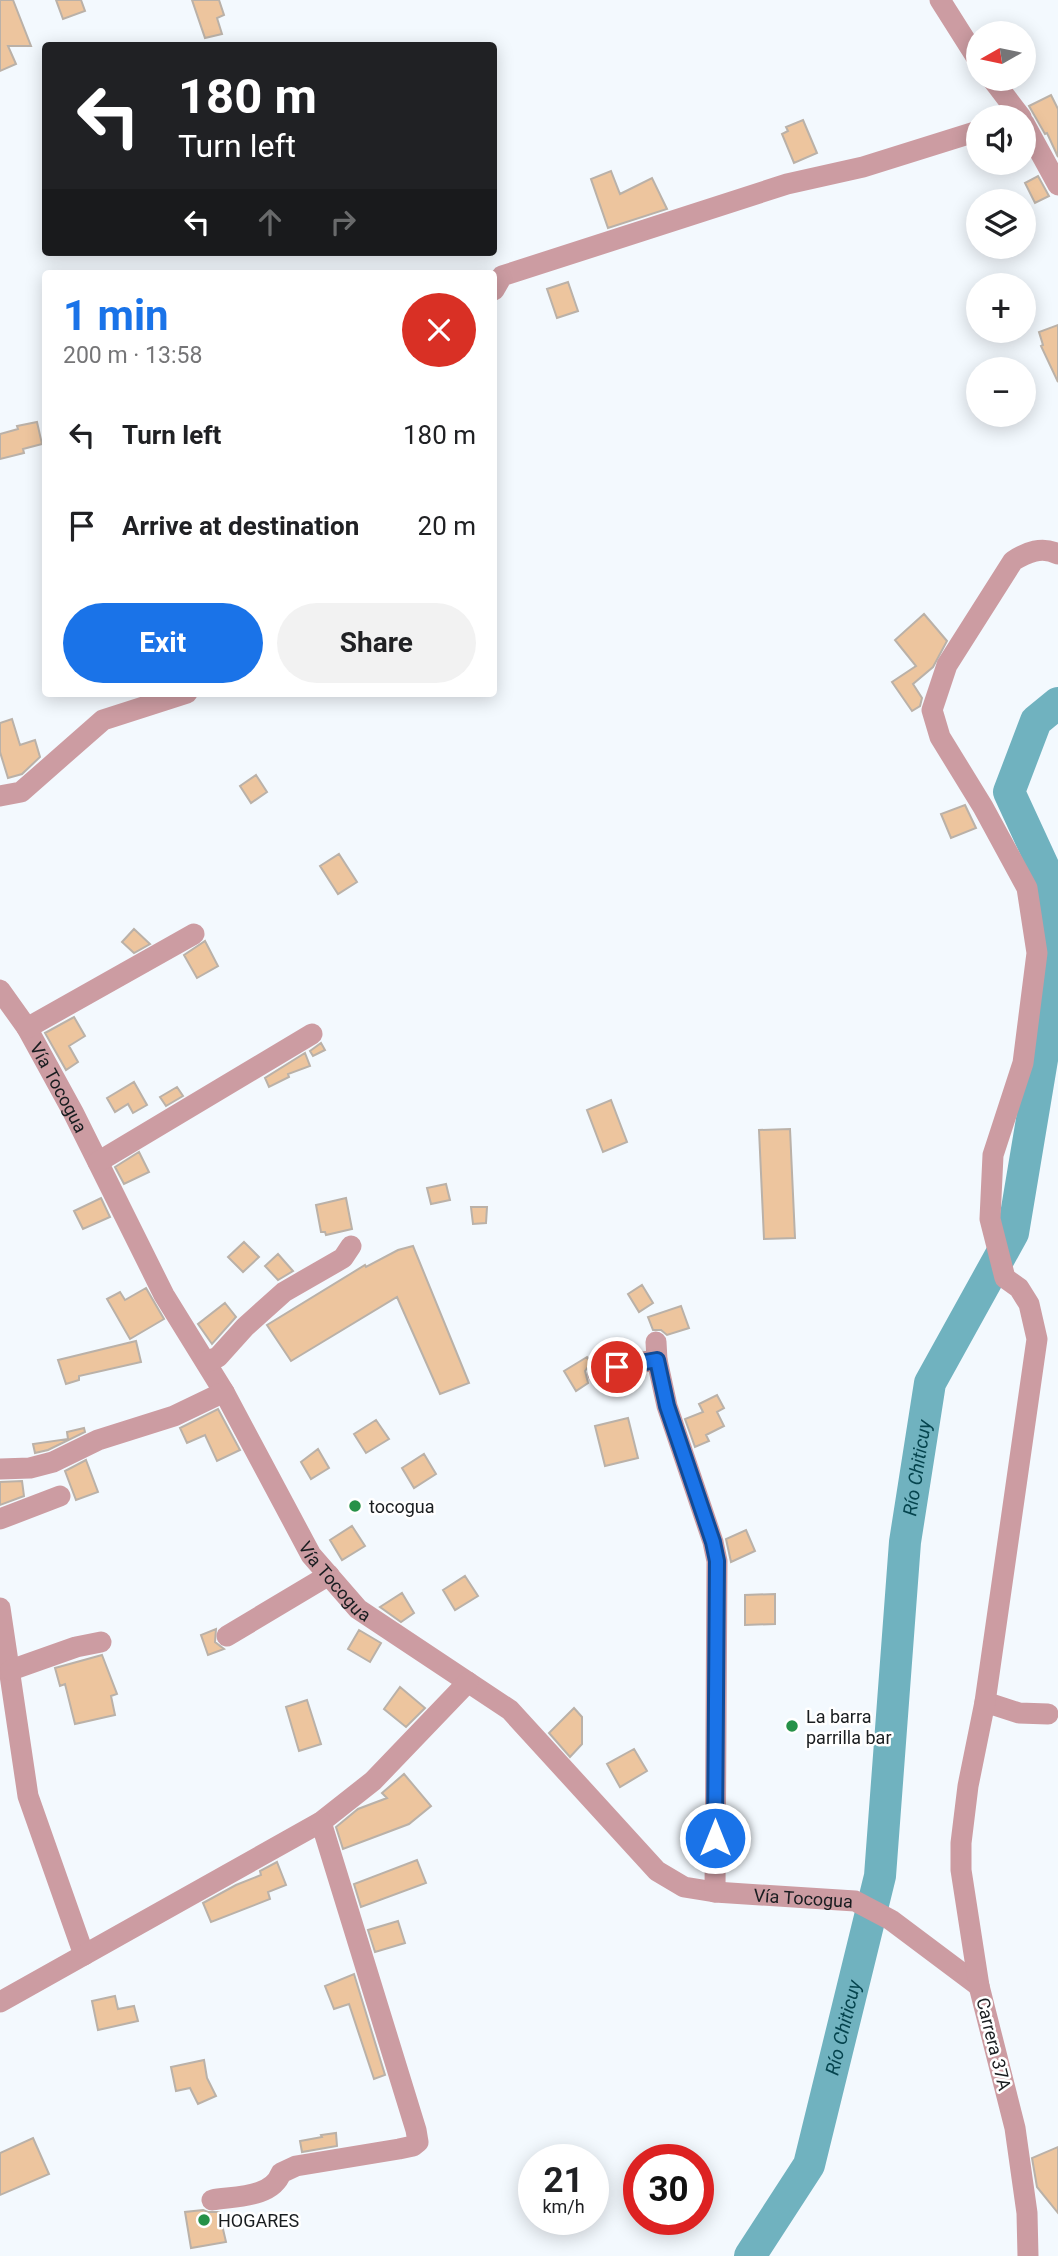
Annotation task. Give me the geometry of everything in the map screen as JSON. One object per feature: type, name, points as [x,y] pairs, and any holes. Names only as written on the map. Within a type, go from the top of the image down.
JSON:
[{"type":"street","points":[[940,0],[966,41]]},
{"type":"street","points":[[497,285],[502,276],[787,184],[863,167],[966,135]]},
{"type":"street","points":[[1036,145],[1058,185]]},
{"type":"street","points":[[979,1986],[961,1870],[961,1843],[968,1786],[985,1702],[1037,1339],[1029,1304],[1019,1288],[1005,1278],[1002,1270],[990,1219],[993,1155],[1023,1063],[1037,953],[1027,888],[984,807],[940,737],[932,710],[947,665],[1013,561],[1028,552],[1051,550],[1058,554]]},
{"type":"street","points":[[0,796],[21,792],[103,720],[175,697]]},
{"type":"street","points":[[27,1028],[194,934]]},
{"type":"street","name":"Vía Tocogua","points":[[0,990],[27,1028],[164,1295],[224,1392],[311,1555],[358,1609],[510,1710],[657,1871],[684,1887],[715,1892],[855,1901],[891,1920]]},
{"type":"street","points":[[98,1162],[313,1034]]},
{"type":"street","points":[[206,1362],[218,1357],[245,1327],[284,1292],[343,1258],[351,1246]]},
{"type":"street","points":[[598,1374],[638,1363],[657,1351],[667,1406],[713,1542],[717,1561],[715,1892]]},
{"type":"street","points":[[0,1469],[30,1468],[53,1462],[98,1440],[174,1416],[224,1392]]},
{"type":"street","points":[[0,1518],[60,1496]]},
{"type":"street","points":[[227,1636],[329,1575]]},
{"type":"street","points":[[0,1608],[28,1796],[84,1955]]},
{"type":"street","points":[[11,1670],[76,1647],[101,1642]]},
{"type":"street","points":[[0,2002],[321,1822],[373,1780],[468,1682]]},
{"type":"street","points":[[985,1702],[1019,1713],[1048,1714]]},
{"type":"street","points":[[212,2200],[269,2190],[278,2182],[281,2173],[296,2166],[399,2149],[418,2142],[321,1822]]},
{"type":"street","name":"Carrera 37A","points":[[891,1920],[979,1986],[1015,2128],[1027,2213],[1028,2256]]},
{"type":"building","points":[[0,0],[13,0],[31,46],[8,46],[16,64],[0,71]]},
{"type":"building","points":[[56,0],[81,0],[85,11],[63,19]]},
{"type":"building","points":[[192,0],[219,0],[224,15],[217,18],[222,34],[205,38]]},
{"type":"building","points":[[1051,95],[1058,109],[1058,157],[1047,133],[1045,134],[1036,118],[1036,105],[1031,105]]},
{"type":"building","points":[[803,120],[817,153],[794,163],[782,134],[788,131],[786,127]]},
{"type":"building","points":[[611,171],[620,194],[652,178],[667,209],[608,228],[591,179]]},
{"type":"building","points":[[1038,176],[1049,196],[1036,202],[1036,189],[1028,189],[1025,183]]},
{"type":"building","points":[[568,282],[578,311],[557,318],[547,289]]},
{"type":"building","points":[[1058,325],[1058,382],[1041,346],[1043,345],[1039,332]]},
{"type":"building","points":[[37,422],[42,444],[23,449],[24,453],[0,459],[0,434],[18,429],[17,426]]},
{"type":"building","points":[[924,614],[947,641],[933,667],[913,684],[922,698],[920,706],[912,711],[892,682],[916,666],[895,640]]},
{"type":"building","points":[[12,719],[20,745],[35,740],[40,757],[22,774],[8,778],[0,752],[0,723]]},
{"type":"building","points":[[256,775],[267,792],[251,803],[240,786]]},
{"type":"building","points":[[965,805],[976,828],[951,838],[941,814]]},
{"type":"building","points":[[339,854],[357,882],[338,894],[320,866]]},
{"type":"building","points":[[134,929],[150,944],[134,953],[122,942]]},
{"type":"building","points":[[205,941],[218,966],[197,978],[184,955]]},
{"type":"building","points":[[74,1017],[85,1036],[69,1046],[78,1062],[66,1070],[45,1033]]},
{"type":"building","points":[[321,1043],[325,1050],[313,1056],[310,1051]]},
{"type":"building","points":[[305,1053],[310,1066],[288,1074],[289,1077],[269,1087],[265,1078]]},
{"type":"building","points":[[134,1082],[147,1105],[133,1113],[128,1104],[115,1112],[107,1098]]},
{"type":"building","points":[[177,1087],[183,1096],[166,1106],[160,1097]]},
{"type":"building","points":[[611,1100],[627,1142],[603,1152],[587,1110]]},
{"type":"building","points":[[790,1129],[795,1238],[764,1239],[759,1130]]},
{"type":"building","points":[[139,1152],[149,1172],[124,1184],[115,1167]]},
{"type":"building","points":[[446,1184],[450,1200],[431,1204],[427,1188]]},
{"type":"building","points":[[101,1198],[110,1217],[83,1229],[74,1211]]},
{"type":"building","points":[[346,1198],[352,1229],[326,1235],[321,1232],[316,1205]]},
{"type":"building","points":[[471,1207],[487,1207],[486,1223],[473,1224]]},
{"type":"building","points":[[244,1242],[259,1257],[243,1272],[228,1257]]},
{"type":"building","points":[[413,1246],[469,1383],[440,1394],[397,1297],[291,1361],[267,1325],[365,1265],[366,1267],[398,1250]]},
{"type":"building","points":[[278,1254],[293,1271],[278,1280],[265,1266]]},
{"type":"building","points":[[642,1285],[653,1303],[639,1312],[628,1294]]},
{"type":"building","points":[[146,1288],[164,1319],[130,1339],[107,1299],[120,1292],[125,1300]]},
{"type":"building","points":[[225,1303],[236,1317],[212,1344],[198,1324]]},
{"type":"building","points":[[681,1306],[689,1328],[667,1335],[661,1330],[653,1330],[648,1317]]},
{"type":"building","points":[[136,1341],[141,1362],[79,1376],[79,1380],[66,1384],[58,1360]]},
{"type":"building","points":[[587,1357],[591,1363],[585,1371],[588,1383],[576,1391],[564,1371]]},
{"type":"building","points":[[717,1395],[724,1408],[717,1412],[724,1426],[706,1435],[709,1441],[695,1447],[685,1419],[703,1412],[699,1404]]},
{"type":"building","points":[[218,1409],[240,1450],[217,1461],[205,1435],[187,1443],[180,1428]]},
{"type":"building","points":[[628,1418],[638,1458],[605,1466],[595,1426]]},
{"type":"building","points":[[376,1420],[389,1439],[366,1453],[354,1434]]},
{"type":"building","points":[[84,1428],[85,1432],[48,1450],[35,1453],[33,1444],[68,1439],[67,1432]]},
{"type":"building","points":[[318,1449],[329,1468],[311,1479],[301,1462]]},
{"type":"building","points":[[424,1454],[436,1474],[414,1488],[402,1468]]},
{"type":"building","points":[[86,1460],[98,1492],[76,1500],[65,1471]]},
{"type":"building","points":[[22,1481],[24,1496],[0,1505],[0,1482]]},
{"type":"building","points":[[352,1526],[365,1546],[342,1560],[330,1540]]},
{"type":"building","points":[[746,1530],[755,1551],[731,1562],[726,1539]]},
{"type":"building","points":[[465,1576],[478,1596],[455,1610],[443,1590]]},
{"type":"building","points":[[402,1593],[414,1613],[401,1622],[380,1607]]},
{"type":"building","points":[[775,1594],[775,1624],[745,1625],[745,1595]]},
{"type":"building","points":[[216,1629],[215,1642],[224,1649],[208,1655],[201,1635]]},
{"type":"building","points":[[359,1630],[381,1643],[370,1662],[348,1649]]},
{"type":"building","points":[[102,1655],[117,1694],[111,1696],[115,1715],[75,1724],[65,1684],[60,1686],[55,1668]]},
{"type":"building","points":[[400,1687],[425,1708],[406,1727],[384,1709]]},
{"type":"building","points":[[307,1700],[321,1744],[299,1751],[286,1707]]},
{"type":"building","points":[[574,1708],[582,1717],[582,1744],[570,1757],[549,1733]]},
{"type":"building","points":[[634,1749],[647,1771],[620,1787],[607,1764]]},
{"type":"building","points":[[404,1774],[431,1806],[409,1824],[343,1849],[336,1827],[358,1809],[387,1798],[382,1793]]},
{"type":"building","points":[[417,1860],[426,1883],[361,1907],[354,1884]]},
{"type":"building","points":[[277,1862],[286,1885],[268,1892],[270,1899],[211,1922],[203,1903],[261,1875],[260,1871]]},
{"type":"building","points":[[398,1921],[405,1943],[375,1952],[368,1930]]},
{"type":"building","points":[[354,1974],[385,2075],[374,2079],[349,2004],[334,2009],[325,1986]]},
{"type":"building","points":[[115,1996],[118,2009],[134,2006],[138,2021],[98,2030],[92,2001]]},
{"type":"building","points":[[204,2060],[207,2078],[216,2096],[198,2104],[190,2088],[176,2091],[171,2067]]},
{"type":"building","points":[[336,2133],[337,2146],[302,2152],[300,2141]]},
{"type":"building","points":[[33,2138],[49,2174],[0,2195],[0,2153]]},
{"type":"building","points":[[1058,2147],[1058,2213],[1037,2187],[1032,2158]]},
{"type":"building","name":"HOGARES","points":[[185,2212],[219,2212],[226,2242],[191,2248]]},
{"type":"waterway","name":"Río Chiticuy","points":[[750,2256],[809,2165],[880,1876],[905,1542],[930,1383],[1013,1233],[1058,964],[1051,883],[1009,792],[1036,721],[1058,703]]},
{"type":"place","name":"tocogua","points":[[355,1506]]},
{"type":"place","name":"La barra parrilla bar","points":[[792,1726]]},
{"type":"place","name":"HOGARES","points":[[204,2220]]},
{"type":"route","points":[[617,1367],[657,1360],[667,1406],[717,1561],[715,1838]]}]
